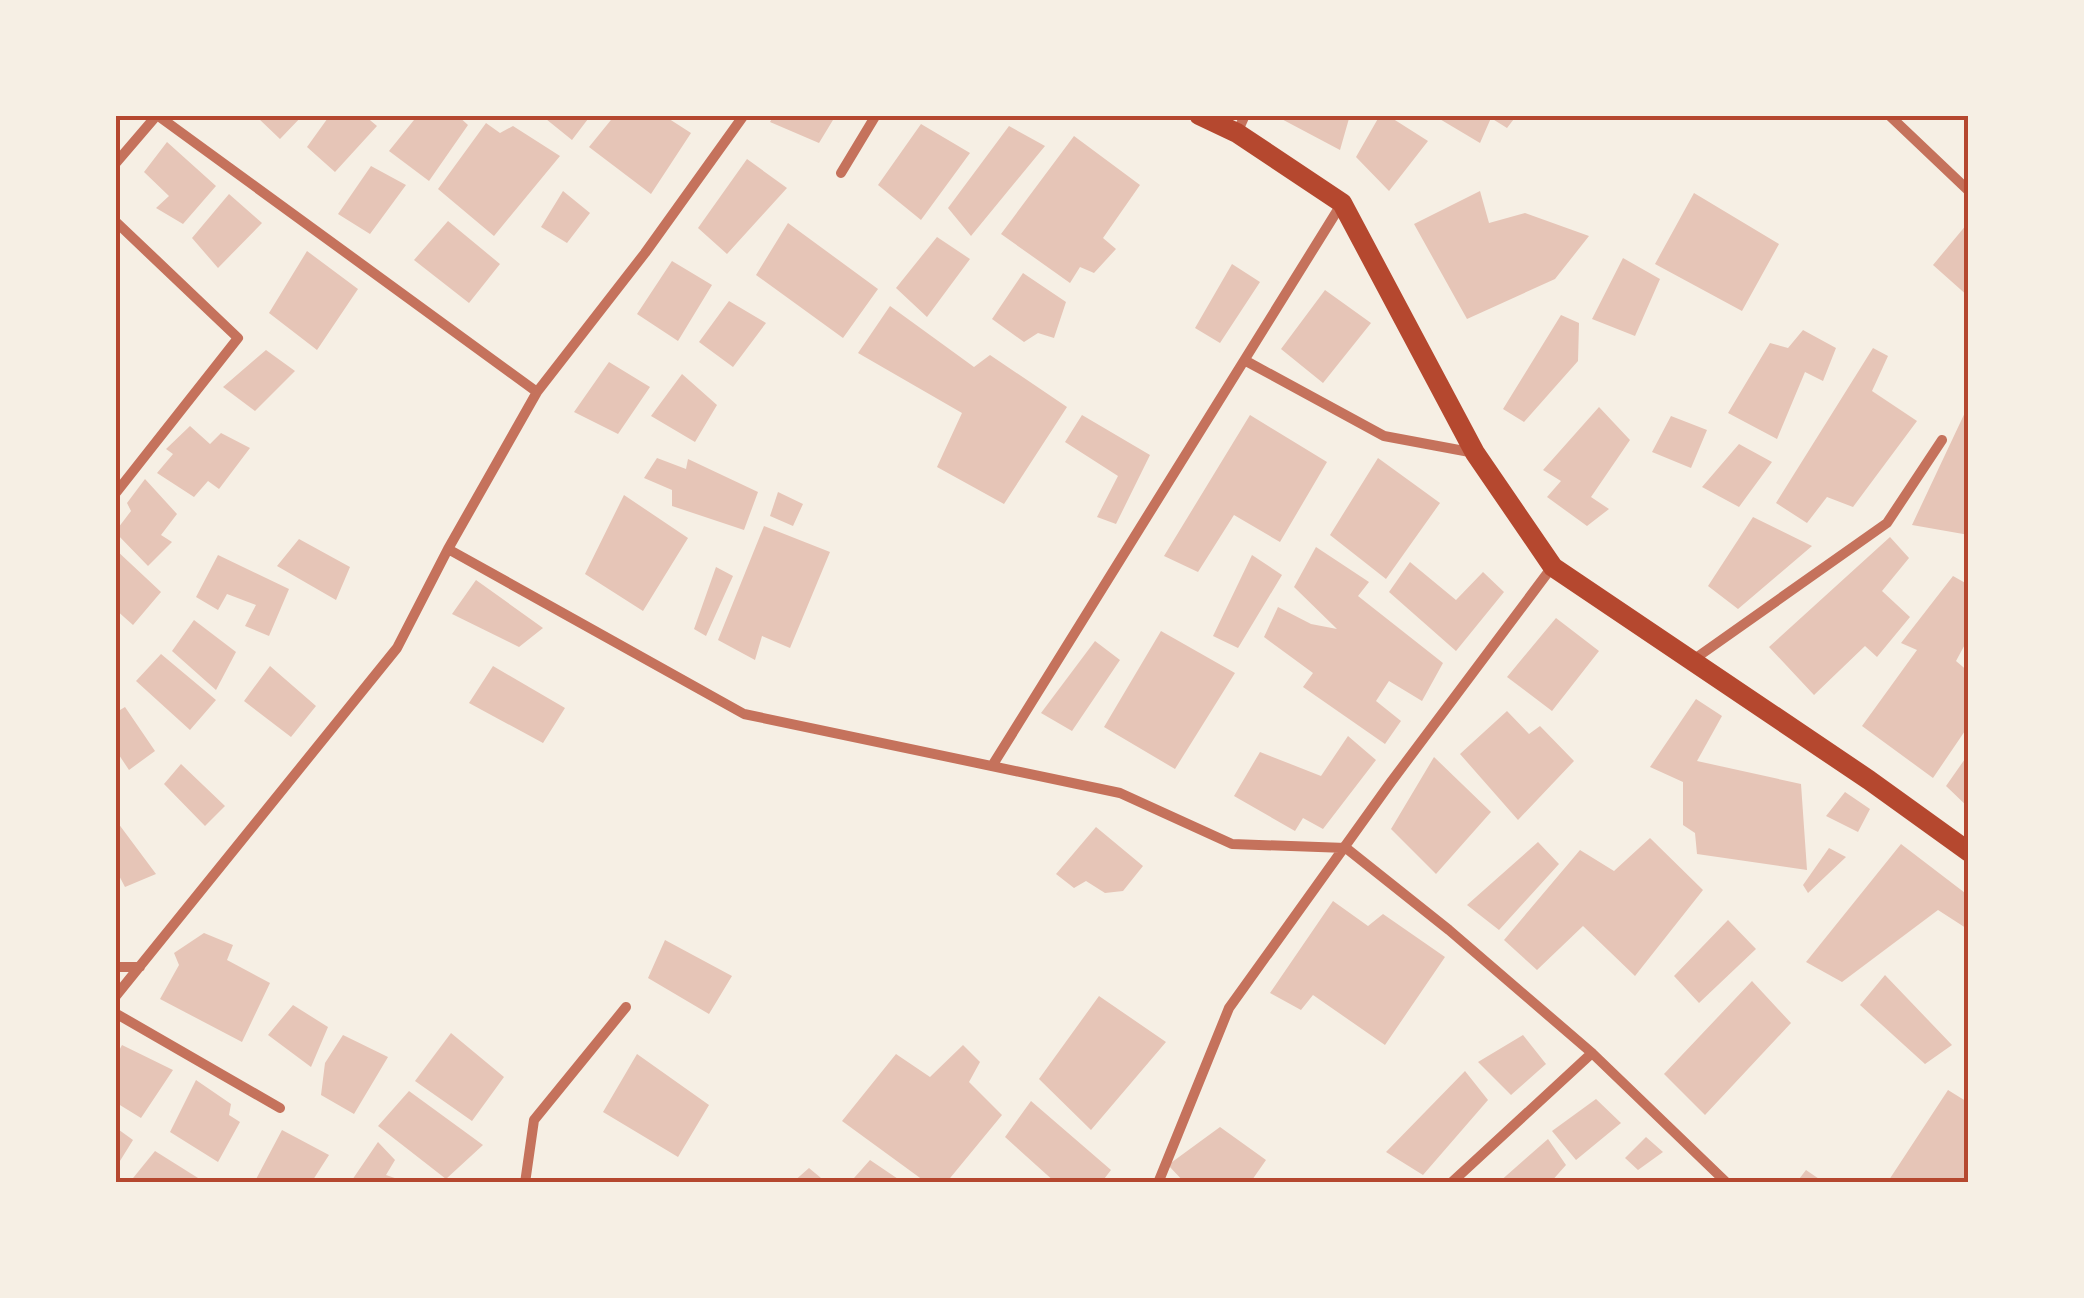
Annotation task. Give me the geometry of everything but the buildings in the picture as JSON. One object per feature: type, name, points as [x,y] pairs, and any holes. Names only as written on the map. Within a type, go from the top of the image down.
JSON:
[{"type":"main road","points":[[1199,115],[1241,124],[1342,204],[1475,453],[1553,566],[1969,852]]},
{"type":"street","points":[[115,164],[157,115],[537,392]]},
{"type":"street","points":[[115,997],[397,648],[537,392],[645,254],[744,115]]},
{"type":"street","points":[[841,174],[876,115]]},
{"type":"street","points":[[1889,115],[1969,191]]},
{"type":"street","points":[[992,766],[1342,204]]},
{"type":"street","points":[[115,221],[238,338],[115,494]]},
{"type":"street","points":[[1246,361],[1384,436],[1475,453]]},
{"type":"street","points":[[1692,661],[1887,523],[1942,440]]},
{"type":"street","points":[[448,549],[744,714],[1120,793],[1232,844],[1346,848],[1450,930],[1592,1053],[1727,1183]]},
{"type":"street","points":[[1158,1183],[1229,1008],[1390,782],[1553,566]]},
{"type":"street","points":[[115,967],[140,967]]},
{"type":"street","points":[[525,1183],[534,1120],[626,1007]]},
{"type":"street","points":[[115,1013],[280,1108]]},
{"type":"street","points":[[1451,1183],[1592,1053]]}]
